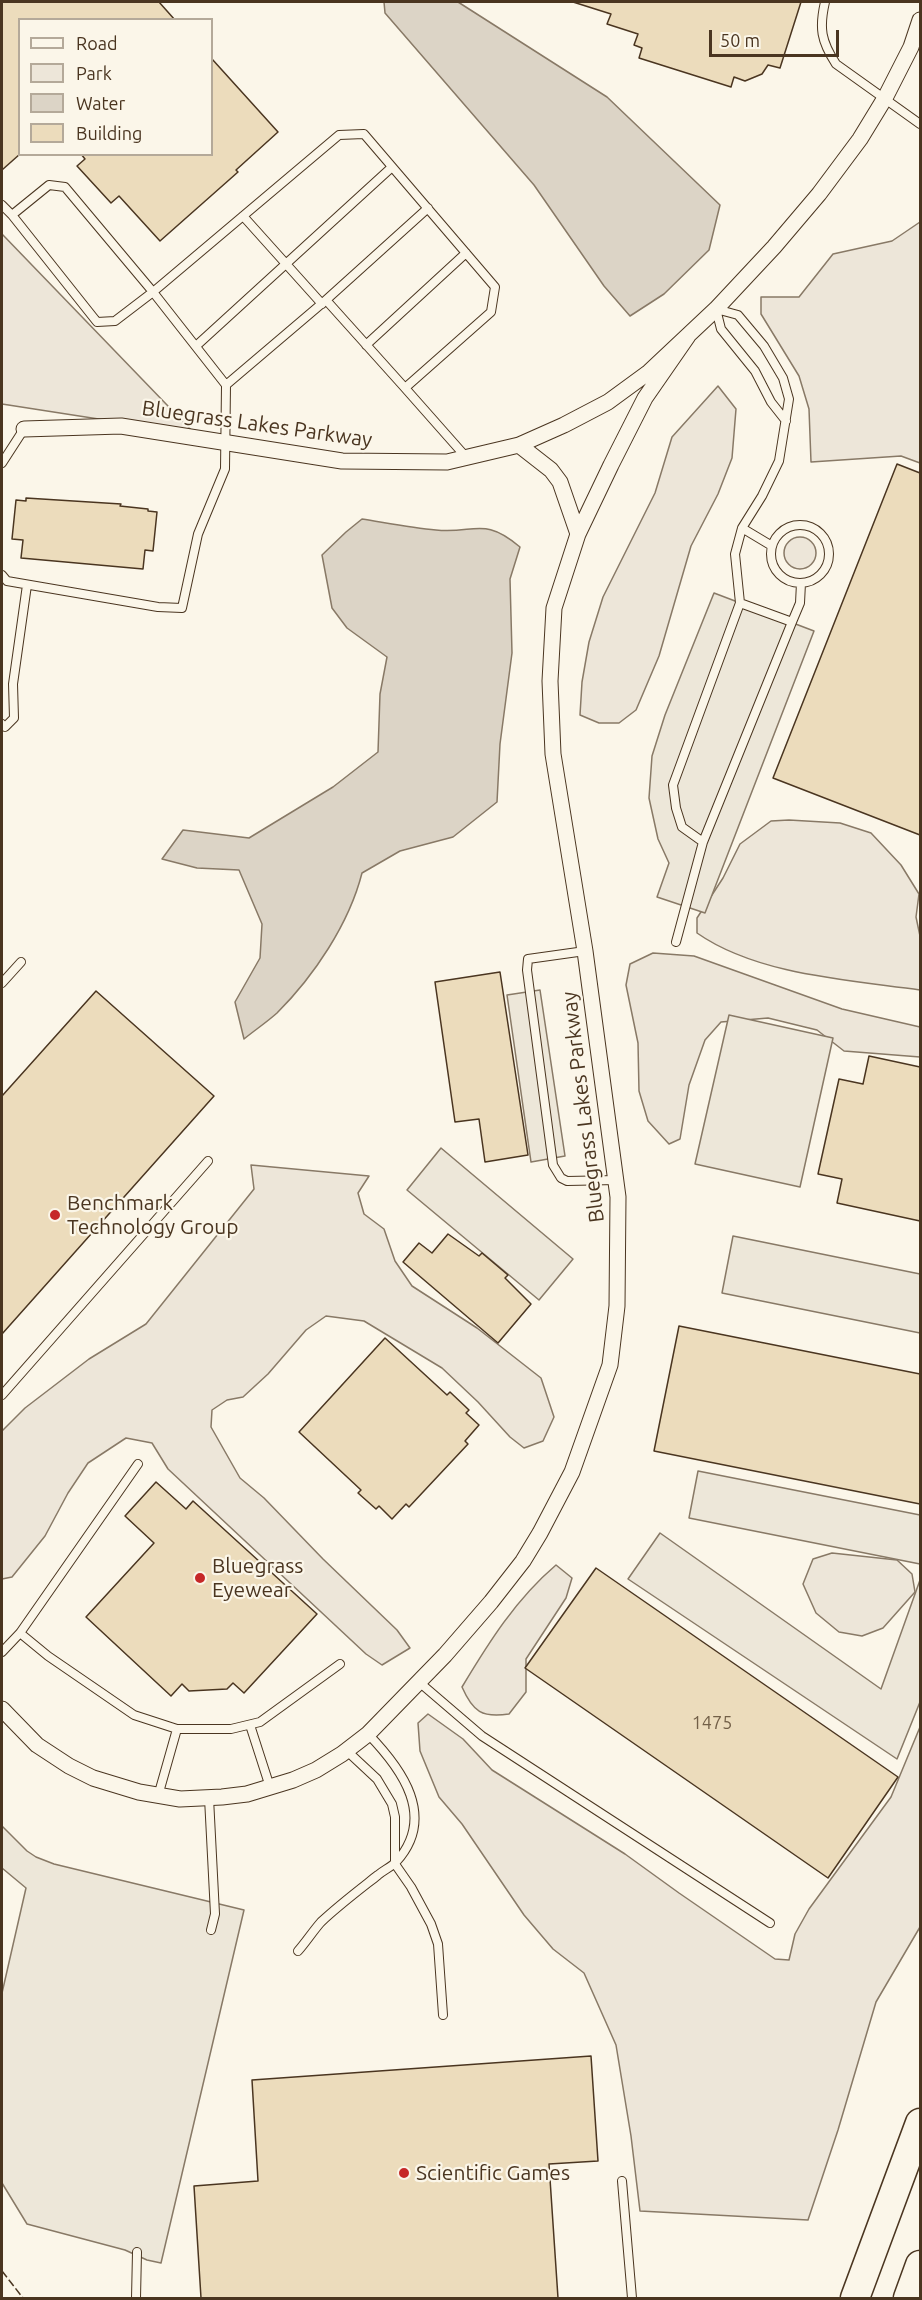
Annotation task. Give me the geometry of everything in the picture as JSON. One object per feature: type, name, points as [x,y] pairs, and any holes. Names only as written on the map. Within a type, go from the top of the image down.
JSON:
[{"type":"highway","points":[[855,2298],[921,2123]]},
{"type":"highway","points":[[908,2298],[921,2265]]},
{"type":"street","name":"Bluegrass Lakes Parkway","points":[[24,429],[121,426],[342,460],[447,462],[519,445],[608,402],[649,372],[716,309],[774,247],[819,194],[860,139],[885,98],[911,47],[921,20]]},
{"type":"street","name":"Bluegrass Lakes Parkway","points":[[2,1709],[37,1744],[69,1766],[119,1788],[158,1796],[180,1799],[247,1794],[316,1770],[368,1734],[457,1642],[523,1561],[573,1472],[610,1365],[617,1306],[618,1197],[585,951],[553,754],[550,681],[554,608],[578,534],[638,410],[688,336]]},
{"type":"street","points":[[519,445],[551,470],[560,482],[578,534]]},
{"type":"lane","points":[[825,2],[821,31],[828,52],[836,64],[921,124]]},
{"type":"lane","points":[[2,205],[98,321],[115,321],[153,292],[339,135],[364,134],[495,286],[491,312],[405,388]]},
{"type":"lane","points":[[196,346],[392,167]]},
{"type":"lane","points":[[2,576],[7,581],[27,585],[158,607],[182,608],[198,534],[225,469],[226,385],[153,292],[64,187],[49,185],[12,215]]},
{"type":"lane","points":[[226,385],[324,302],[428,208]]},
{"type":"lane","points":[[243,216],[285,264],[366,345],[466,458]]},
{"type":"lane","points":[[366,345],[466,253]]},
{"type":"lane","points":[[703,842],[682,827],[676,808],[673,785],[740,603],[735,554],[742,528],[762,496],[779,461],[786,421],[789,399],[783,378],[764,346],[738,315],[716,309],[721,329],[755,370],[771,402],[786,421]]},
{"type":"lane","points":[[2,463],[24,429]]},
{"type":"lane","points":[[792,526],[812,527],[826,540],[829,559],[825,568],[811,581],[801,583],[784,578],[777,572],[773,564],[772,546],[776,537],[783,530],[792,526]]},
{"type":"lane","points":[[742,528],[772,546]]},
{"type":"lane","points":[[676,942],[703,842],[800,603],[801,583]]},
{"type":"lane","points":[[2,724],[5,727],[14,718],[13,684],[27,585]]},
{"type":"lane","points":[[740,603],[792,622]]},
{"type":"lane","points":[[585,951],[528,959],[527,970],[553,1165],[561,1179],[567,1181],[616,1180]]},
{"type":"lane","points":[[2,983],[21,962]]},
{"type":"lane","points":[[2,1395],[208,1161]]},
{"type":"lane","points":[[2,1652],[20,1633],[138,1464]]},
{"type":"lane","points":[[20,1633],[48,1656],[134,1715],[177,1729],[231,1729],[260,1722],[340,1664]]},
{"type":"lane","points":[[419,1682],[482,1736],[770,1923]]},
{"type":"lane","points":[[250,1725],[270,1787]]},
{"type":"lane","points":[[158,1796],[177,1729]]},
{"type":"lane","points":[[298,1951],[321,1923],[395,1864],[407,1847],[412,1834],[416,1813],[402,1776],[387,1754],[368,1734]]},
{"type":"lane","points":[[346,1751],[358,1759],[377,1779],[392,1804],[395,1817],[395,1864],[411,1887],[438,1944],[443,2015]]},
{"type":"lane","points":[[209,1798],[215,1914],[212,1930]]},
{"type":"lane","points":[[622,2181],[632,2298]]},
{"type":"lane","points":[[136,2298],[137,2252]]},
{"type":"green space","points":[[920,222],[920,463],[901,456],[811,462],[809,409],[799,376],[761,314],[761,297],[799,297],[833,254],[892,241]]},
{"type":"green space","points":[[2,234],[195,434],[2,404]]},
{"type":"green space","points":[[718,386],[736,409],[732,458],[718,494],[691,546],[659,656],[636,710],[619,723],[599,723],[580,715],[582,682],[589,642],[603,597],[655,493],[672,437]]},
{"type":"green space","points":[[800,537],[811,542],[816,553],[811,564],[800,569],[789,564],[784,553],[789,542]]},
{"type":"green space","points":[[771,821],[840,823],[871,833],[901,865],[919,894],[916,917],[920,936],[920,990],[834,979],[775,967],[721,947],[697,933],[697,918],[723,878],[740,844]]},
{"type":"green space","points":[[653,953],[694,956],[842,1009],[920,1027],[920,1057],[844,1051],[817,1030],[768,1018],[721,1022],[705,1040],[689,1085],[680,1139],[669,1144],[648,1121],[639,1091],[638,1043],[626,985],[630,964]]},
{"type":"green space","points":[[251,1165],[369,1176],[358,1193],[364,1214],[384,1229],[395,1261],[412,1286],[477,1328],[541,1378],[554,1417],[543,1441],[524,1448],[510,1437],[442,1368],[364,1321],[326,1316],[306,1330],[268,1374],[243,1397],[227,1400],[212,1410],[211,1427],[240,1478],[264,1498],[397,1630],[410,1648],[382,1665],[366,1654],[168,1469],[152,1443],[126,1438],[88,1463],[68,1493],[45,1536],[12,1577],[2,1579],[2,1431],[25,1408],[89,1359],[146,1324],[254,1189]]},
{"type":"green space","points":[[832,1553],[897,1560],[912,1574],[915,1592],[883,1628],[862,1636],[839,1632],[816,1613],[803,1584],[813,1559]]},
{"type":"green space","points":[[556,1565],[572,1578],[566,1598],[526,1659],[526,1692],[509,1714],[492,1715],[479,1711],[470,1702],[462,1687],[516,1607]]},
{"type":"green space","points":[[428,1714],[463,1739],[492,1770],[625,1854],[775,1959],[789,1960],[795,1934],[809,1909],[891,1797],[920,1727],[920,1927],[876,2002],[838,2130],[808,2220],[640,2211],[631,2136],[616,2045],[584,1973],[553,1949],[524,1915],[462,1824],[439,1797],[420,1751],[418,1723]]},
{"type":"shaded area","points":[[714,593],[814,631],[705,913],[657,897],[669,863],[658,839],[649,798],[652,756],[665,715]]},
{"type":"shaded area","points":[[540,990],[565,1156],[531,1162],[507,995]]},
{"type":"shaded area","points":[[729,1015],[833,1038],[800,1187],[695,1164]]},
{"type":"shaded area","points":[[441,1148],[573,1259],[539,1300],[407,1190]]},
{"type":"shaded area","points":[[733,1236],[920,1274],[920,1333],[722,1293]]},
{"type":"shaded area","points":[[698,1471],[920,1515],[920,1564],[689,1518]]},
{"type":"shaded area","points":[[660,1533],[881,1689],[920,1580],[920,1702],[897,1759],[628,1579]]},
{"type":"shaded area","points":[[2,1826],[27,1851],[54,1864],[244,1910],[161,2263],[147,2260],[125,2250],[27,2224],[2,2183],[2,1993],[26,1888],[2,1868]]},
{"type":"water","points":[[384,2],[458,2],[607,97],[720,205],[709,250],[664,294],[630,316],[604,286],[534,185],[385,13]]},
{"type":"water","points":[[362,519],[436,530],[488,529],[508,538],[520,547],[510,579],[512,653],[500,744],[497,802],[453,837],[400,851],[362,873],[339,930],[317,966],[277,1013],[244,1039],[235,1002],[260,958],[262,924],[239,870],[197,868],[162,859],[183,830],[249,838],[333,787],[378,752],[380,694],[387,657],[347,628],[332,608],[322,555]]},
{"type":"building","points":[[2,2],[159,2],[173,18],[18,18],[18,156],[2,170]]},
{"type":"building","points":[[573,2],[801,2],[780,68],[768,65],[762,74],[745,81],[734,77],[731,87],[639,58],[642,48],[634,45],[638,34],[607,24],[611,14]]},
{"type":"building","points":[[213,60],[278,132],[236,170],[238,172],[160,241],[119,196],[111,203],[77,166],[85,159],[83,156],[213,156]]},
{"type":"building","points":[[897,464],[920,473],[920,835],[773,778]]},
{"type":"building","points":[[26,498],[121,504],[120,506],[157,512],[153,551],[145,550],[143,569],[21,558],[23,540],[12,539],[16,500],[26,501]]},
{"type":"building","points":[[500,972],[528,1155],[485,1162],[479,1119],[455,1122],[435,982]]},
{"type":"building","name":"Benchmark Technology Group","points":[[96,991],[214,1096],[2,1334],[2,1096]]},
{"type":"building","points":[[869,1056],[920,1067],[920,1221],[837,1203],[842,1179],[818,1174],[839,1079],[863,1084]]},
{"type":"building","points":[[448,1234],[479,1256],[482,1253],[508,1275],[505,1278],[531,1304],[498,1343],[403,1262],[419,1243],[432,1253]]},
{"type":"building","points":[[679,1326],[920,1374],[920,1504],[654,1451]]},
{"type":"building","points":[[385,1338],[447,1395],[450,1392],[469,1410],[466,1413],[479,1425],[465,1441],[468,1444],[409,1507],[406,1504],[392,1519],[379,1506],[376,1509],[358,1493],[361,1490],[299,1432]]},
{"type":"building","name":"Bluegrass Eyewear","points":[[156,1482],[186,1509],[193,1501],[317,1614],[244,1693],[233,1683],[227,1689],[189,1691],[182,1684],[171,1696],[86,1617],[154,1543],[125,1516]]},
{"type":"building","points":[[596,1568],[898,1777],[828,1878],[525,1668]]},
{"type":"building","name":"Scientific Games","points":[[591,2056],[598,2161],[549,2164],[558,2298],[201,2298],[194,2186],[258,2181],[252,2080]]},
{"type":"fence","points":[[2,2271],[23,2298]]},
{"type":"place","name":"Benchmark Technology Group","points":[[55,1215]]},
{"type":"place","name":"Bluegrass Eyewear","points":[[200,1578]]},
{"type":"place","name":"Scientific Games","points":[[404,2173]]}]
